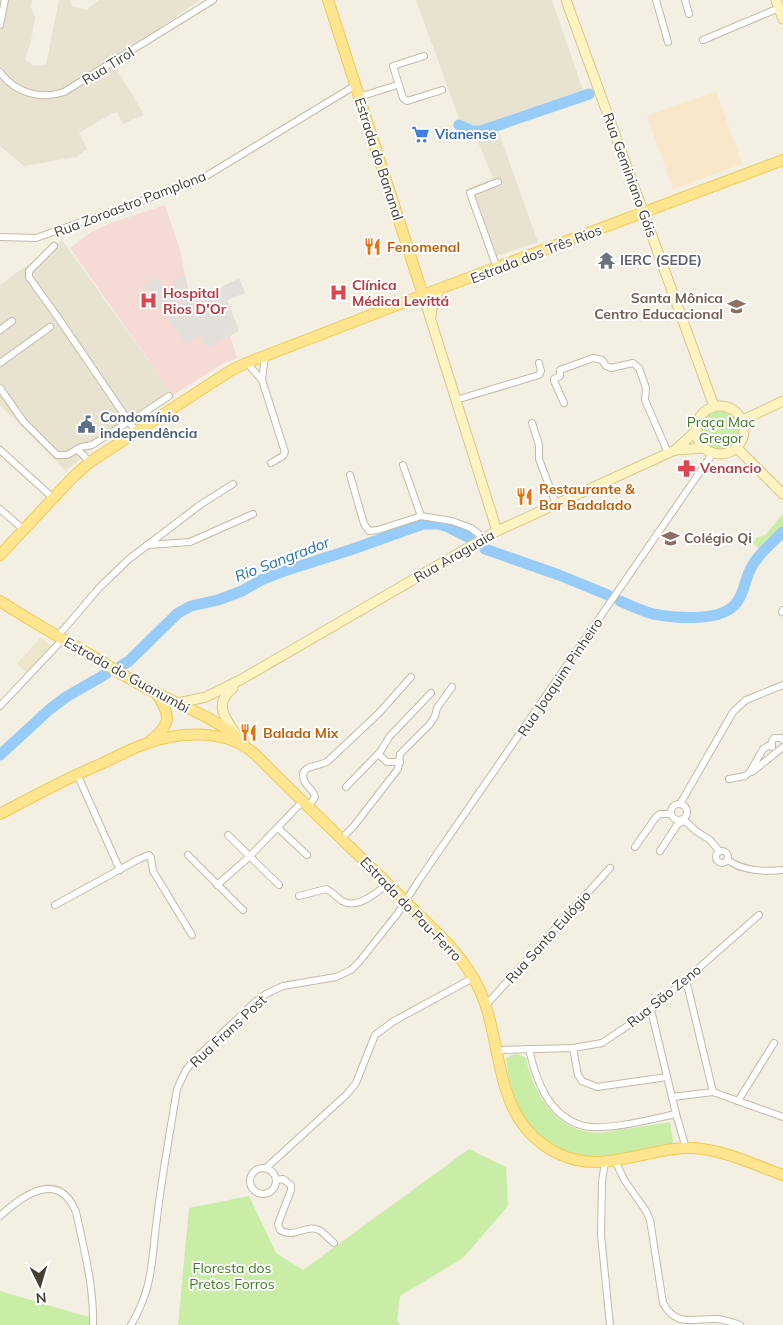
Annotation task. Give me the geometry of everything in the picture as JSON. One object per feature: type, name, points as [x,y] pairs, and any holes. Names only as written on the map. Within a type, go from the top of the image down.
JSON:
[{"type":"main road","name":"Estrada do Bananal","points":[[328,0],[423,295]]},
{"type":"main road","name":"Estrada dos Três Rios","points":[[0,555],[53,498],[90,462],[230,371],[246,363],[423,295],[783,160]]},
{"type":"main road","name":"Estrada do Guanumbi","points":[[0,601],[156,693],[178,702],[238,736],[252,751]]},
{"type":"main road","points":[[146,744],[163,730],[168,721],[166,712],[156,693]]},
{"type":"main road","name":"Estrada do Pau-Ferro","points":[[0,814],[76,774],[146,744],[183,735],[202,734],[227,739],[252,751],[389,883],[454,951],[473,978],[486,1005],[504,1084],[510,1102],[518,1117],[533,1137],[546,1147],[566,1157],[589,1162],[610,1162],[686,1148],[705,1149],[725,1154],[783,1175]]},
{"type":"street","points":[[0,25],[5,0]]},
{"type":"street","name":"Rua Tirol","points":[[0,72],[11,84],[31,94],[42,96],[59,94],[82,83],[213,0]]},
{"type":"street","name":"Rua Geminiano Góis","points":[[566,0],[714,406]]},
{"type":"street","points":[[656,0],[668,42]]},
{"type":"street","points":[[686,0],[690,14]]},
{"type":"street","points":[[703,40],[778,4],[783,19]]},
{"type":"street","points":[[424,56],[393,66],[402,98],[405,101],[442,90]]},
{"type":"street","name":"Rua Zoroastro Pamplona","points":[[0,237],[36,238],[198,181],[356,85]]},
{"type":"street","points":[[359,97],[397,85]]},
{"type":"street","points":[[497,268],[470,193],[498,182]]},
{"type":"street","points":[[54,246],[29,271],[29,278],[127,423],[136,432]]},
{"type":"street","points":[[430,319],[433,302],[440,289]]},
{"type":"street","name":"Estrada do Bananal","points":[[423,295],[497,531]]},
{"type":"street","points":[[0,330],[12,321]]},
{"type":"street","points":[[0,363],[50,327]]},
{"type":"street","points":[[265,356],[262,380],[285,452],[283,456],[270,463]]},
{"type":"street","points":[[564,403],[554,381],[554,379],[560,376],[560,370],[593,358],[602,360],[606,366],[611,368],[633,364],[639,368],[646,388],[645,400],[672,451]]},
{"type":"street","points":[[246,363],[262,380]]},
{"type":"street","points":[[456,400],[539,375],[541,371],[539,363]]},
{"type":"street","points":[[0,388],[23,421],[57,455],[67,455],[77,449],[92,445],[169,396]]},
{"type":"street","points":[[743,420],[783,401]]},
{"type":"street","points":[[714,406],[731,408],[743,420],[744,434],[737,448],[726,454],[713,454],[704,448],[697,438],[696,426],[700,415],[714,406]]},
{"type":"street","points":[[532,423],[540,445],[539,459],[556,504]]},
{"type":"street","name":"Rua Araguaia","points":[[178,702],[206,698],[242,680],[484,538],[672,451],[696,431]]},
{"type":"street","name":"Rua Araguaia","points":[[672,451],[704,448]]},
{"type":"street","points":[[737,448],[783,494]]},
{"type":"street","points":[[77,449],[90,462]]},
{"type":"street","points":[[0,450],[53,498]]},
{"type":"street","name":"Rua Joaquim Pinheiro","points":[[406,900],[713,454]]},
{"type":"street","points":[[403,465],[421,516]]},
{"type":"street","points":[[350,475],[364,524],[369,531],[378,530],[421,516],[452,521],[471,528],[484,538]]},
{"type":"street","points":[[0,706],[114,572],[167,529],[233,484]]},
{"type":"street","points":[[0,509],[24,530]]},
{"type":"street","points":[[147,546],[190,542],[253,514]]},
{"type":"street","points":[[217,885],[278,828],[315,797],[313,791],[304,782],[303,774],[305,770],[312,766],[325,764],[378,713],[411,677]]},
{"type":"street","name":"Rua Araguaia","points":[[238,736],[224,715],[222,704],[229,690],[242,680]]},
{"type":"street","points":[[728,860],[727,852],[719,851],[710,840],[684,820],[674,819],[671,814],[673,807],[680,804],[733,712],[746,700],[783,685]]},
{"type":"street","points":[[342,838],[353,827],[398,769],[400,754],[430,724],[437,708],[452,687]]},
{"type":"street","points":[[346,787],[378,754],[390,736],[431,693]]},
{"type":"street","points":[[750,772],[763,749],[771,744],[774,738],[782,738]]},
{"type":"street","points":[[771,744],[774,749],[780,748]]},
{"type":"street","points":[[729,779],[745,776],[752,772],[780,748]]},
{"type":"street","points":[[378,754],[387,762],[400,762]]},
{"type":"street","points":[[76,774],[120,870]]},
{"type":"street","points":[[660,851],[677,825],[684,820],[687,812],[684,805],[680,804]]},
{"type":"street","points":[[635,848],[656,817],[660,814],[671,814]]},
{"type":"street","points":[[278,828],[307,855]]},
{"type":"street","points":[[228,835],[279,885]]},
{"type":"street","points":[[719,851],[716,856],[718,861],[723,863],[728,860]]},
{"type":"street","points":[[55,905],[149,855],[153,871],[192,936]]},
{"type":"street","points":[[188,855],[243,910]]},
{"type":"street","points":[[728,860],[739,867],[772,871],[783,870]]},
{"type":"street","name":"Rua Santo Eulógio","points":[[486,1005],[610,868]]},
{"type":"street","points":[[298,896],[326,889],[342,901],[354,904],[389,883]]},
{"type":"street","name":"Rua Frans Post","points":[[131,1325],[144,1301],[151,1277],[157,1219],[177,1089],[186,1070],[202,1052],[266,994],[291,984],[336,976],[351,970],[371,947],[406,900]]},
{"type":"street","name":"Rua São Zeno","points":[[496,1050],[573,1048],[602,1043],[651,1010],[759,914]]},
{"type":"street","points":[[266,1168],[273,1173],[276,1180],[274,1188],[267,1192],[259,1193],[253,1188],[250,1181],[252,1174],[258,1169],[266,1168],[356,1083],[379,1031],[473,978]]},
{"type":"street","points":[[686,980],[713,1092]]},
{"type":"street","points":[[651,1010],[686,1148]]},
{"type":"street","points":[[738,1101],[774,1043]]},
{"type":"street","points":[[573,1048],[578,1074],[582,1081],[597,1087],[667,1077]]},
{"type":"street","points":[[529,1049],[540,1088],[558,1112],[572,1121],[584,1126],[598,1127],[676,1114]]},
{"type":"street","points":[[672,1097],[713,1092],[783,1117]]},
{"type":"street","points":[[610,1325],[601,1235],[602,1182],[610,1162],[625,1181],[650,1220],[663,1303],[667,1313],[674,1320],[681,1322],[715,1319],[740,1325]]},
{"type":"street","points":[[276,1180],[283,1179],[291,1185],[291,1190],[278,1224],[280,1230],[293,1234],[314,1228],[321,1231],[334,1243]]},
{"type":"street","points":[[0,1216],[12,1205],[39,1190],[46,1188],[65,1193],[72,1202],[76,1212],[89,1276],[93,1325]]},
{"type":"shaded area","points":[[0,0],[32,0],[31,8],[35,17],[31,42],[25,59],[34,66],[46,65],[59,0],[71,0],[72,6],[87,10],[99,0],[200,0],[112,61],[144,115],[123,124],[117,112],[113,113],[79,133],[87,149],[76,157],[24,166],[0,146]]},
{"type":"shaded area","points":[[416,0],[552,0],[583,90],[488,123],[495,122],[538,242],[491,258],[466,189],[493,178],[473,130],[480,126],[474,127],[460,121]]},
{"type":"shaded area","points":[[716,91],[742,164],[673,189],[647,116]]},
{"type":"shaded area","name":"Hospital Rios D'Or","points":[[165,205],[180,250],[191,303],[239,278],[245,293],[227,300],[239,331],[230,336],[237,358],[222,364],[173,395],[70,248],[90,233],[110,223]]},
{"type":"shaded area","points":[[62,240],[173,395],[89,451],[66,471],[0,405],[0,285]]},
{"type":"shaded area","points":[[185,276],[191,303],[239,278],[245,293],[227,300],[239,331],[208,348],[199,335],[186,344],[144,286],[157,277],[181,310],[186,305],[180,306],[173,278]]},
{"type":"shaded area","points":[[41,637],[54,648],[29,674],[17,664]]},
{"type":"green space","name":"Praça Mac Gregor","points":[[725,408],[737,414],[742,422],[742,438],[737,446],[729,451],[717,452],[705,446],[700,438],[699,426],[705,414],[713,409]]},
{"type":"green space","points":[[783,514],[783,529],[761,550],[753,543],[756,538],[765,535]]},
{"type":"green space","points":[[518,1054],[526,1058],[534,1085],[541,1097],[558,1118],[570,1126],[582,1131],[597,1133],[670,1122],[674,1146],[594,1158],[575,1155],[558,1149],[543,1139],[531,1126],[514,1095],[506,1059],[511,1055]]},
{"type":"green space","name":"Floresta dos Pretos Forros","points":[[469,1149],[506,1167],[508,1206],[463,1258],[400,1296],[397,1320],[400,1325],[178,1325],[189,1208],[249,1196],[276,1253],[303,1270]]},
{"type":"green space","points":[[0,1291],[92,1318],[90,1325],[0,1325]]},
{"type":"waterway","points":[[459,125],[472,131],[481,131],[589,94]]},
{"type":"waterway","name":"Rio Sangrador","points":[[121,666],[129,661],[178,613],[191,606],[218,600],[242,591],[263,579],[284,571],[423,524],[439,524],[470,538]]},
{"type":"waterway","name":"Rio Sangrador","points":[[620,601],[653,614],[698,617],[721,613],[730,609],[737,602],[756,559],[783,532]]},
{"type":"waterway","name":"Rio Sangrador","points":[[485,549],[559,575],[608,595]]},
{"type":"waterway","name":"Rio Sangrador","points":[[0,755],[50,709],[66,697],[106,674]]},
{"type":"place","name":"Vianense","points":[[421,134]]},
{"type":"place","name":"Fenomenal","points":[[373,247]]},
{"type":"place","name":"IERC (SEDE)","points":[[606,260]]},
{"type":"place","name":"Clínica Médica Levittá","points":[[338,293]]},
{"type":"place","name":"Hospital Rios D'Or","points":[[149,301]]},
{"type":"place","name":"Santa Mônica Centro Educacional","points":[[737,306]]},
{"type":"place","name":"Condomínio independência","points":[[86,425]]},
{"type":"place","name":"Venancio","points":[[686,468]]},
{"type":"place","name":"Restaurante & Bar Badalado","points":[[525,497]]},
{"type":"place","name":"Colégio Qi","points":[[670,538]]},
{"type":"place","name":"Balada Mix","points":[[249,733]]}]
